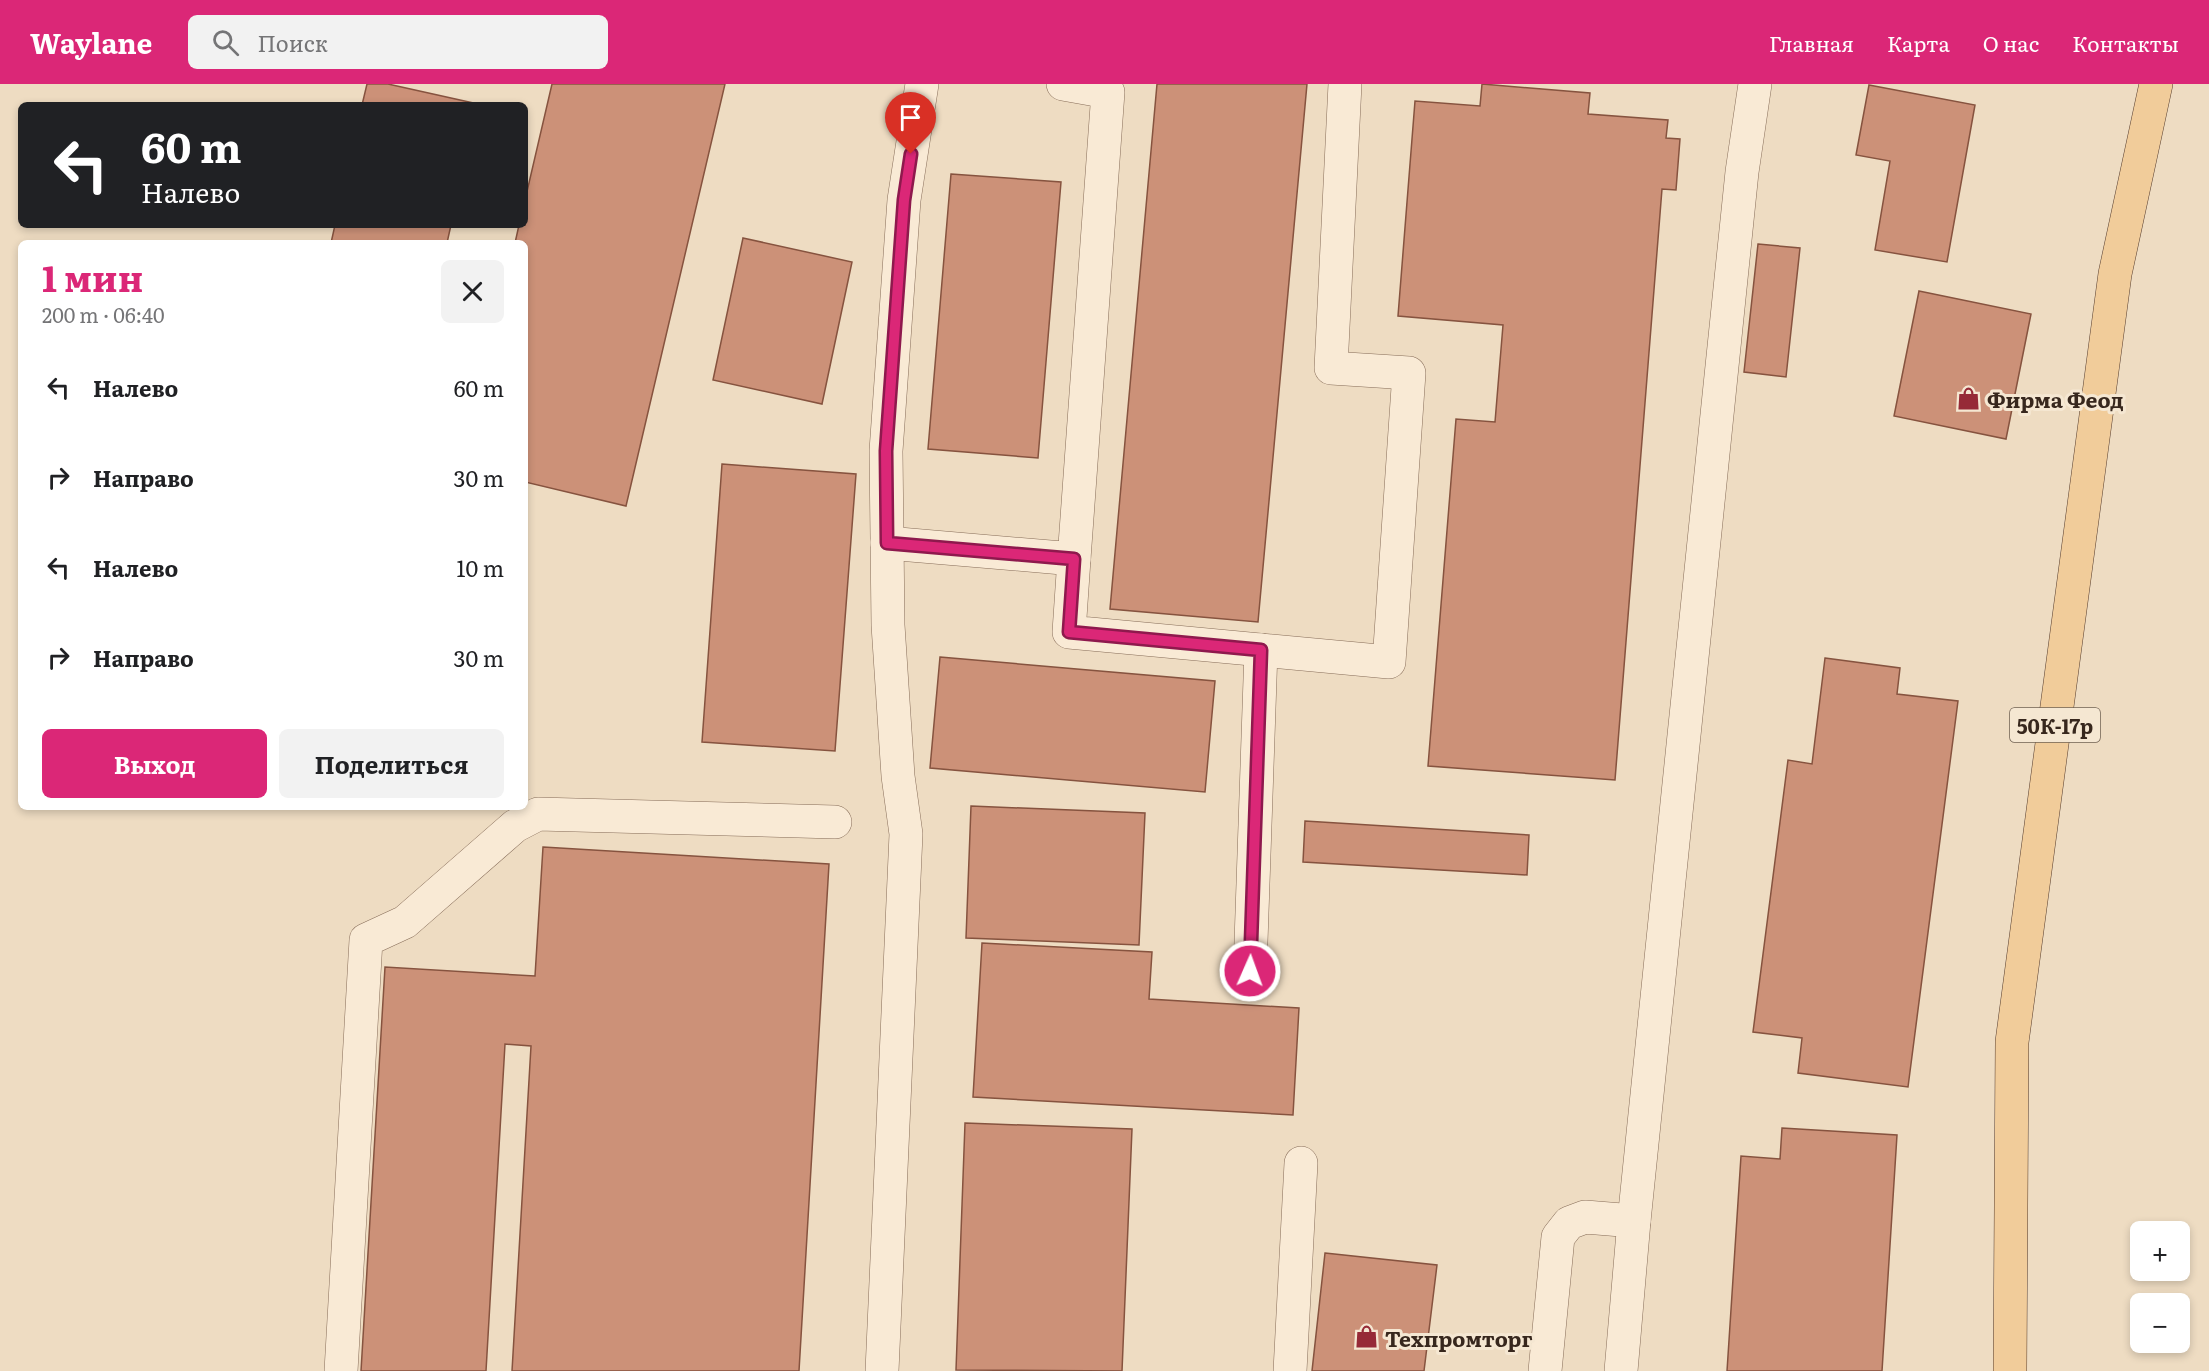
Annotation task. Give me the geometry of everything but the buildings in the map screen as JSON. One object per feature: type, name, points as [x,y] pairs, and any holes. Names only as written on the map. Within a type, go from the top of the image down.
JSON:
[{"type":"main road","name":"50К-17р","points":[[2010,1371],[2012,1042],[2115,274],[2156,84]]},
{"type":"lane","points":[[882,1371],[906,834],[898,776],[888,625],[886,451],[904,200],[922,84]]},
{"type":"lane","points":[[1063,84],[1110,88],[1069,632],[1389,662],[1409,373],[1331,368],[1345,84]]},
{"type":"lane","points":[[1621,1371],[1634,1221],[1742,172],[1755,84]]},
{"type":"lane","points":[[887,543],[1074,559]]},
{"type":"lane","points":[[1250,971],[1261,650]]},
{"type":"lane","points":[[341,1371],[366,940],[405,922],[515,826],[538,814],[836,822]]},
{"type":"lane","points":[[1290,1371],[1301,1163]]},
{"type":"lane","points":[[1545,1371],[1558,1237],[1569,1223],[1585,1217],[1634,1221]]},
{"type":"place","name":"Фирма Феод","points":[[1969,398]]},
{"type":"place","name":"Техпромторг","points":[[1367,1337]]},
{"type":"route","points":[[911,154],[904,200],[886,451],[887,543],[1074,559],[1069,632],[1261,650],[1250,971]]}]
